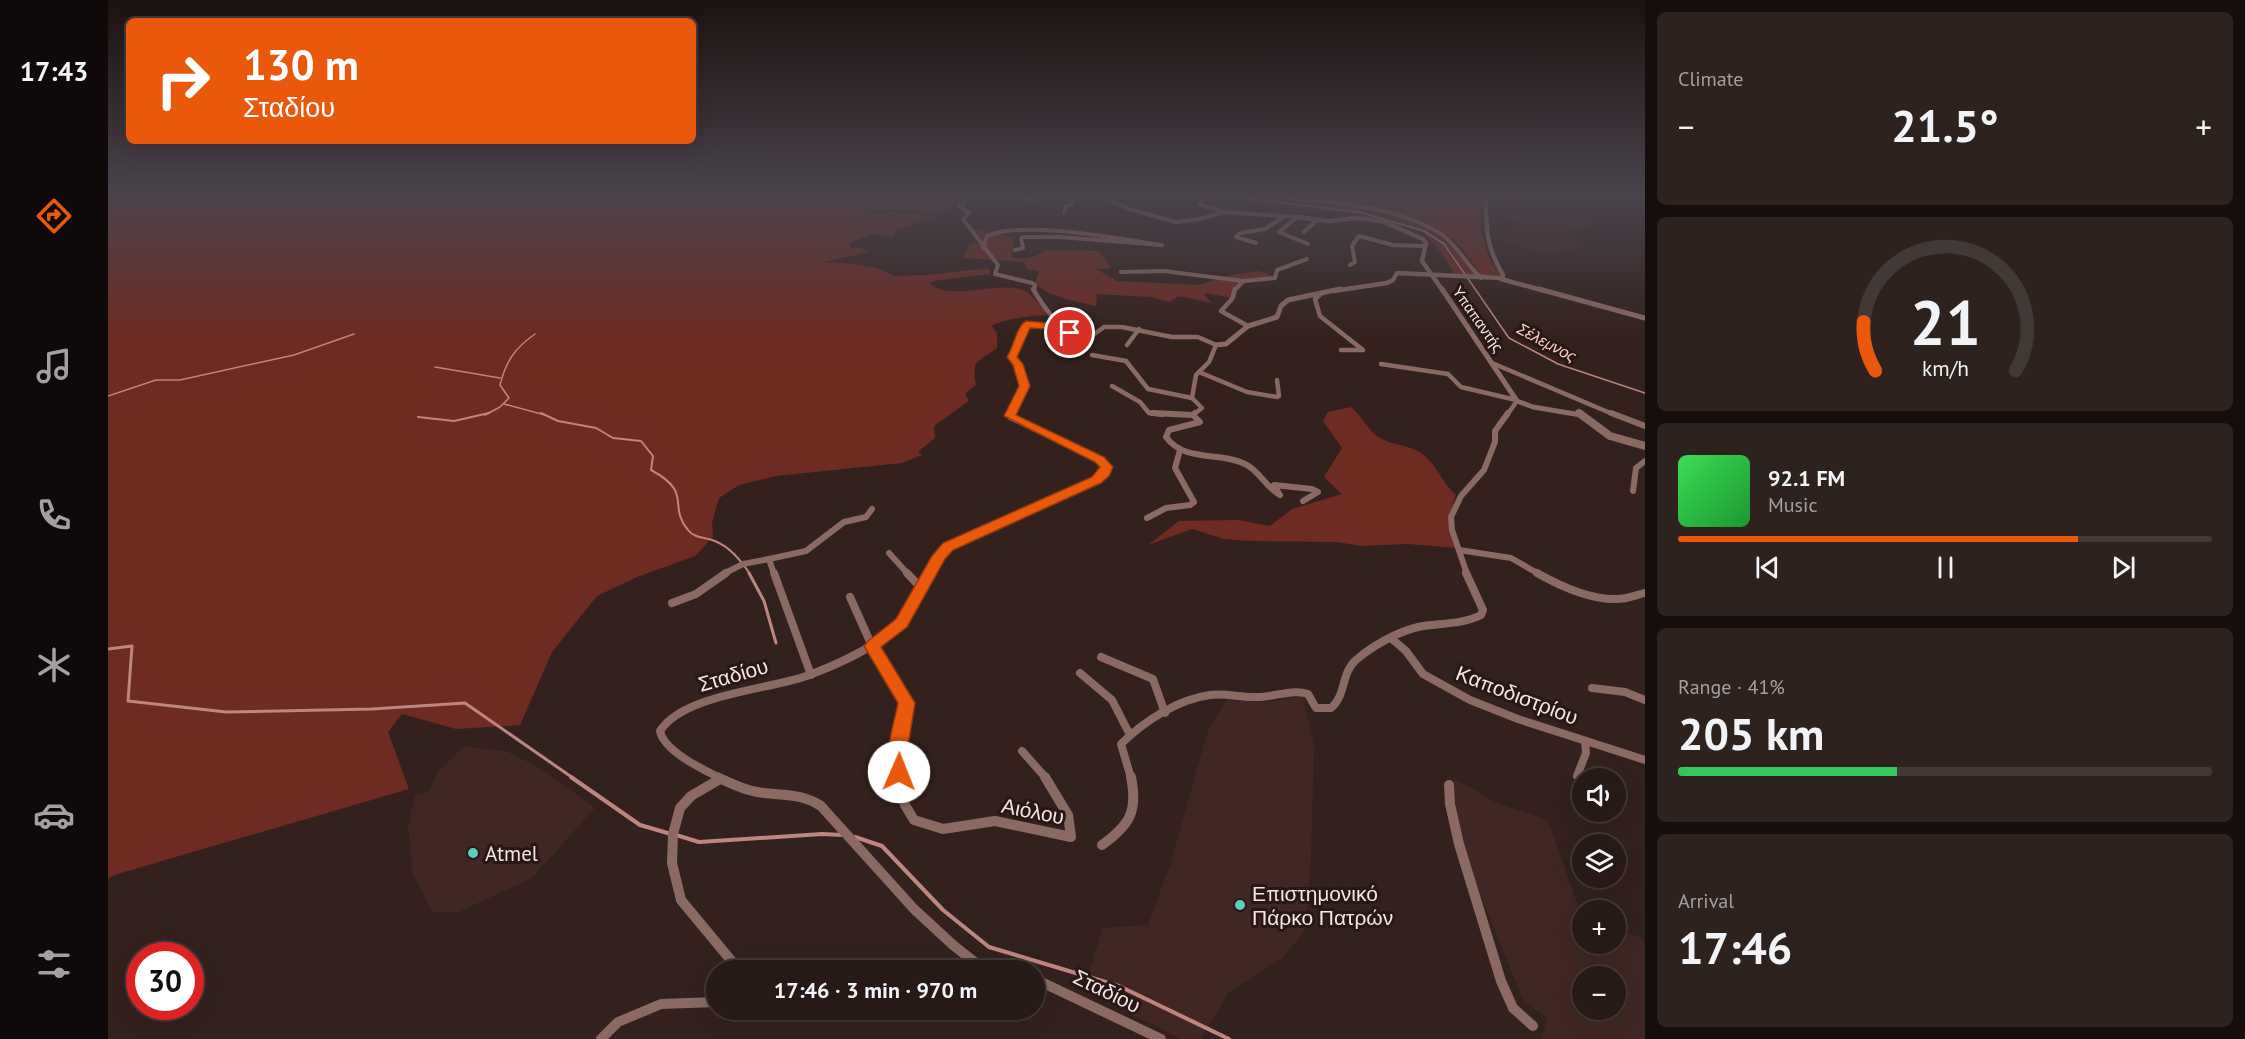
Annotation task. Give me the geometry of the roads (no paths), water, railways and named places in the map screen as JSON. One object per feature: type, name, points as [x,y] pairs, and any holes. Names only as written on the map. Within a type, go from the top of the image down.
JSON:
[{"type":"street","points":[[979,241],[998,265],[996,274],[1035,285],[1033,290],[1054,321],[1072,333],[1097,334],[1106,326],[1172,337],[1198,337],[1216,345],[1226,344],[1248,326],[1277,317],[1281,306],[1288,300],[1322,292],[1387,283],[1399,272],[1501,279],[1645,318]]},
{"type":"street","points":[[983,248],[985,241]]},
{"type":"street","points":[[1015,250],[1023,248],[1022,241]]},
{"type":"street","points":[[1112,241],[1162,245],[1135,241]]},
{"type":"street","points":[[1251,241],[1256,243]]},
{"type":"street","points":[[1302,241],[1308,244]]},
{"type":"street","points":[[1350,265],[1355,262],[1352,246],[1355,241]]},
{"type":"street","points":[[1383,241],[1393,245],[1425,246],[1426,241]]},
{"type":"street","points":[[1447,241],[1481,278]]},
{"type":"street","points":[[1486,241],[1504,277],[1501,279]]},
{"type":"street","name":"Υπαπαντής","points":[[1425,246],[1422,261],[1516,400]]},
{"type":"street","points":[[1122,272],[1164,271],[1243,281],[1275,278],[1277,270],[1307,259]]},
{"type":"street","points":[[1243,281],[1235,288],[1232,299],[1221,309],[1224,315],[1248,326]]},
{"type":"street","points":[[1322,292],[1315,299],[1317,312],[1331,326],[1358,343],[1363,350],[1341,350]]},
{"type":"street","name":"Σταδίου","points":[[973,960],[914,909],[821,806],[804,795],[749,791],[720,778],[666,744],[660,734],[662,727],[694,706],[713,698],[811,675],[872,646],[899,627],[939,556],[948,546],[1096,480],[1105,473],[1106,467],[1099,460],[1010,417],[1025,386],[1018,364],[1012,357],[1017,350],[1026,324],[1062,327]]},
{"type":"street","points":[[1127,345],[1139,330]]},
{"type":"street","points":[[1192,398],[1195,376],[1209,362],[1216,345]]},
{"type":"street","points":[[1092,355],[1126,361],[1148,389],[1192,398],[1202,408],[1193,415],[1164,416],[1149,413],[1138,400],[1112,386]]},
{"type":"street","points":[[1492,363],[1589,405],[1645,426]]},
{"type":"street","points":[[1381,364],[1448,374],[1461,387],[1516,400],[1533,407],[1578,413],[1610,436],[1645,446]]},
{"type":"street","points":[[1199,372],[1208,378],[1231,385],[1241,392],[1277,397],[1279,396],[1277,380]]},
{"type":"street","points":[[1102,844],[1124,828],[1131,817],[1132,782],[1121,746],[1122,742],[1165,713],[1190,699],[1215,694],[1253,697],[1305,693],[1310,696],[1316,708],[1330,708],[1339,701],[1344,677],[1351,664],[1370,649],[1415,627],[1456,623],[1481,615],[1483,610],[1467,576],[1452,530],[1452,513],[1461,496],[1484,470],[1495,442],[1496,429],[1516,400]]},
{"type":"street","points":[[1193,415],[1200,422],[1174,427],[1166,435],[1170,444],[1180,450],[1245,464],[1258,474],[1263,486],[1280,495],[1274,485],[1312,489],[1318,492],[1303,501]]},
{"type":"street","points":[[1147,518],[1167,508],[1190,505],[1194,502],[1175,468],[1180,450]]},
{"type":"street","points":[[1633,491],[1636,468],[1645,460]]},
{"type":"street","points":[[672,603],[690,598],[729,570],[752,562],[806,551],[844,522],[866,517],[872,509]]},
{"type":"street","points":[[1459,550],[1511,558],[1557,584],[1585,594],[1617,598],[1644,595]]},
{"type":"street","points":[[889,553],[921,589]]},
{"type":"street","points":[[769,559],[811,675]]},
{"type":"street","name":"Αιόλου","points":[[850,597],[872,646],[906,703],[898,752],[899,772],[904,801],[914,820],[943,829],[995,821],[1071,837],[1070,824],[1057,792],[1042,771],[1022,751]]},
{"type":"street","name":"Καποδιστρίου","points":[[1392,639],[1406,651],[1418,670],[1440,684],[1501,713],[1645,760]]},
{"type":"street","points":[[1101,657],[1153,679],[1165,713]]},
{"type":"street","points":[[1080,672],[1113,700],[1130,735]]},
{"type":"street","points":[[1592,688],[1625,692],[1645,700]]},
{"type":"street","points":[[1580,768],[1586,753],[1586,741]]},
{"type":"street","points":[[720,778],[686,800],[675,821],[671,852],[677,892],[681,900],[731,960]]},
{"type":"street","points":[[1449,785],[1450,804],[1457,835],[1504,992],[1516,1012],[1533,1026]]},
{"type":"street","name":"Σταδίου","points":[[1045,984],[1161,1039]]},
{"type":"street","points":[[601,1039],[618,1022],[661,1004],[706,1002]]},
{"type":"waterway","name":"Σέλεμνος","points":[[1440,241],[1509,338],[1558,364],[1645,393]]},
{"type":"waterway","points":[[108,396],[156,380],[180,380],[294,355],[354,334]]},
{"type":"waterway","points":[[489,413],[500,407],[509,398],[500,385],[505,369],[522,344],[535,334]]},
{"type":"waterway","points":[[435,367],[500,378]]},
{"type":"waterway","points":[[504,404],[545,415]]},
{"type":"waterway","points":[[418,417],[454,421],[489,413]]},
{"type":"waterway","points":[[485,415],[489,413]]},
{"type":"waterway","points":[[541,413],[558,421],[596,428],[613,438],[641,441],[653,456],[651,470],[664,478],[676,492],[679,513],[688,530],[694,535],[713,540],[727,548],[750,574]]},
{"type":"waterway","points":[[749,573],[764,601],[776,643]]},
{"type":"waterway","points":[[108,649],[132,646],[128,701],[226,712],[372,709],[465,703],[573,778]]},
{"type":"waterway","points":[[571,777],[640,825],[671,834]]},
{"type":"waterway","points":[[676,835],[699,842],[822,834],[843,835]]},
{"type":"waterway","points":[[855,837],[882,846],[943,910],[989,947],[1119,986],[1229,1039]]},
{"type":"place","name":"Atmel","points":[[473,853]]},
{"type":"place","name":"Επιστημονικό Πάρκο Πατρών","points":[[1240,905]]}]
